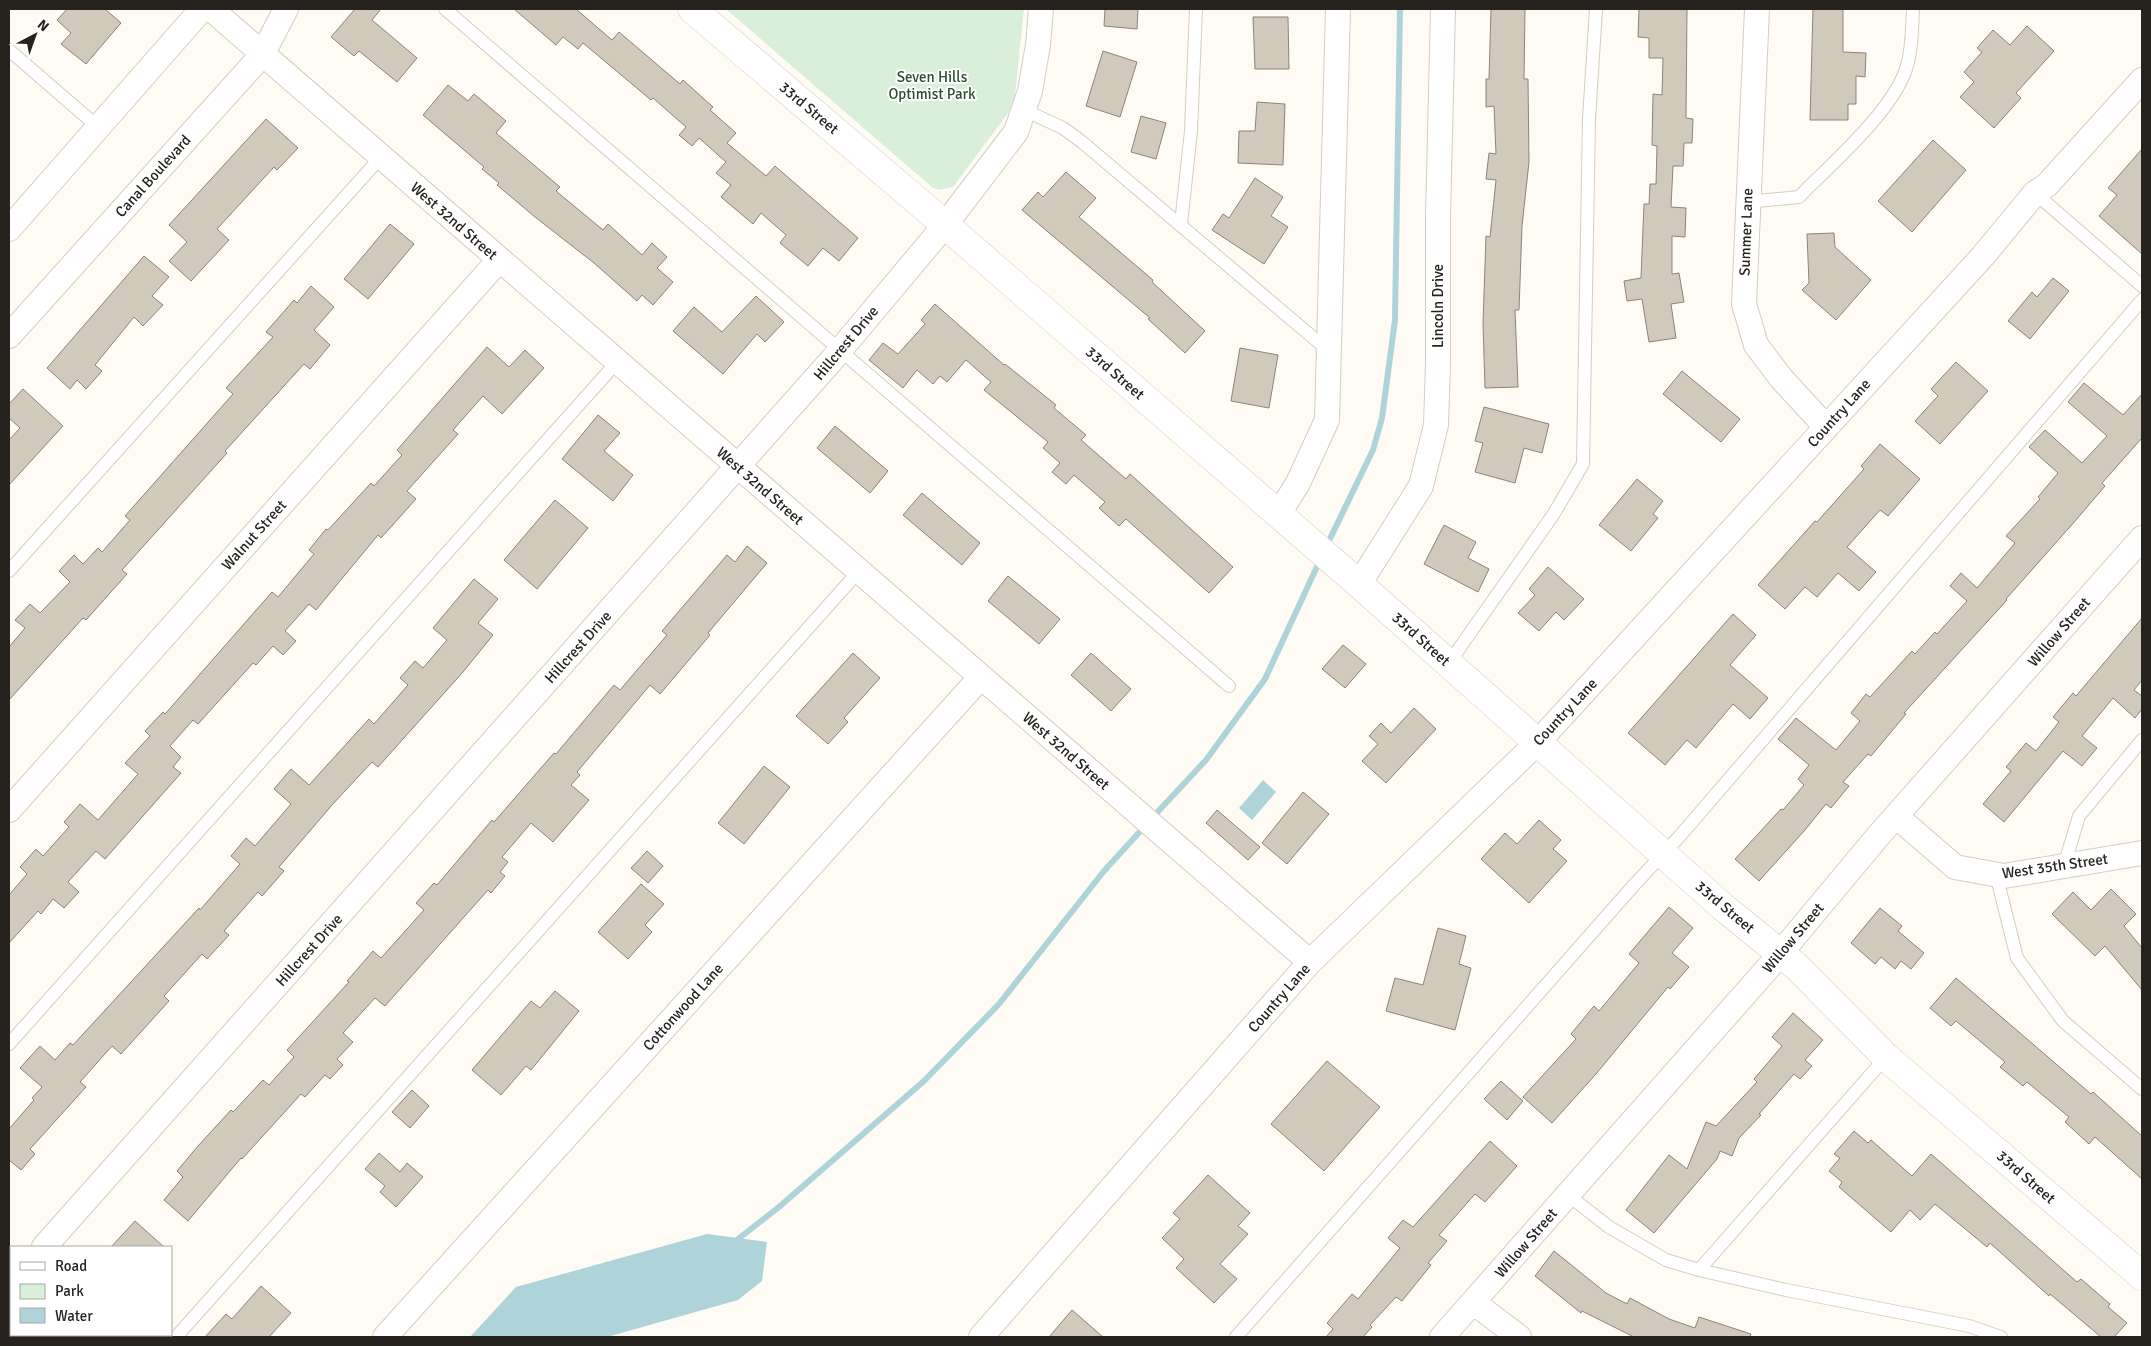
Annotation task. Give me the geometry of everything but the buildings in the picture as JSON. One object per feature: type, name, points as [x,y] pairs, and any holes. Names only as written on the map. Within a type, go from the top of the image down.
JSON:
[{"type":"street","points":[[9,229],[202,9]]},
{"type":"street","name":"West 32nd Street","points":[[211,9],[1310,962]]},
{"type":"street","name":"Canal Boulevard","points":[[9,336],[262,55],[286,9]]},
{"type":"street","name":"33rd Street","points":[[692,9],[945,225],[1351,577],[1723,907],[1797,966],[1886,1057],[2142,1276]]},
{"type":"street","name":"Hillcrest Drive","points":[[45,1246],[738,466],[840,350],[945,225],[1016,132],[1030,91],[1037,55],[1041,9]]},
{"type":"street","points":[[1278,515],[1298,483],[1327,420],[1338,9]]},
{"type":"street","name":"Lincoln Drive","points":[[1351,577],[1421,486],[1436,425],[1443,9]]},
{"type":"street","name":"Summer Lane","points":[[1757,9],[1744,304],[1756,344],[1781,378],[1826,427]]},
{"type":"street","name":"Country Lane","points":[[981,1337],[1310,962],[1538,742],[1983,256],[2036,193],[2047,186],[2142,80]]},
{"type":"street","name":"Walnut Street","points":[[9,810],[499,260]]},
{"type":"street","name":"Willow Street","points":[[1442,1337],[1780,953],[1896,816],[2142,538]]},
{"type":"street","name":"Cottonwood Lane","points":[[385,1337],[981,677]]},
{"type":"street","name":"West 35th Street","points":[[1896,816],[1955,867],[2004,876],[2142,853]]},
{"type":"street","points":[[1473,1302],[1519,1337]]},
{"type":"lane","points":[[445,9],[1229,686]]},
{"type":"lane","points":[[1181,224],[1191,131],[1196,9]]},
{"type":"lane","points":[[1448,663],[1553,515],[1584,464],[1589,119],[1596,9]]},
{"type":"lane","points":[[1747,202],[1799,198],[1886,108],[1906,70],[1912,40],[1913,9]]},
{"type":"lane","points":[[9,50],[98,127]]},
{"type":"lane","points":[[1024,110],[1063,128],[1082,142],[1329,351]]},
{"type":"lane","points":[[9,571],[380,157]]},
{"type":"lane","points":[[2036,193],[2142,286]]},
{"type":"lane","points":[[1236,1337],[1910,572],[2142,300]]},
{"type":"lane","points":[[9,1044],[617,362]]},
{"type":"lane","points":[[176,1337],[859,571]]},
{"type":"lane","points":[[2064,866],[2079,816],[2142,740]]},
{"type":"lane","points":[[1996,874],[2017,958],[2063,1022],[2142,1089]]},
{"type":"lane","points":[[1699,1270],[1886,1057]]},
{"type":"lane","points":[[1568,1195],[1609,1227],[1666,1260],[1699,1270],[1786,1290],[1969,1326],[2002,1337]]},
{"type":"green space","name":"Seven Hills Optimist Park","points":[[726,9],[1024,9],[1014,105],[953,187],[939,190],[933,188]]},
{"type":"water","points":[[1263,780],[1276,792],[1252,820],[1239,808]]},
{"type":"water","points":[[707,1234],[767,1242],[762,1281],[738,1300],[607,1337],[470,1337],[516,1287]]},
{"type":"waterway","points":[[1326,547],[1373,450],[1382,418],[1395,320],[1400,9]]},
{"type":"waterway","points":[[1152,818],[1206,760],[1265,679],[1321,558]]},
{"type":"waterway","points":[[738,1239],[779,1207],[924,1081],[999,1004],[1104,871],[1145,826]]}]
